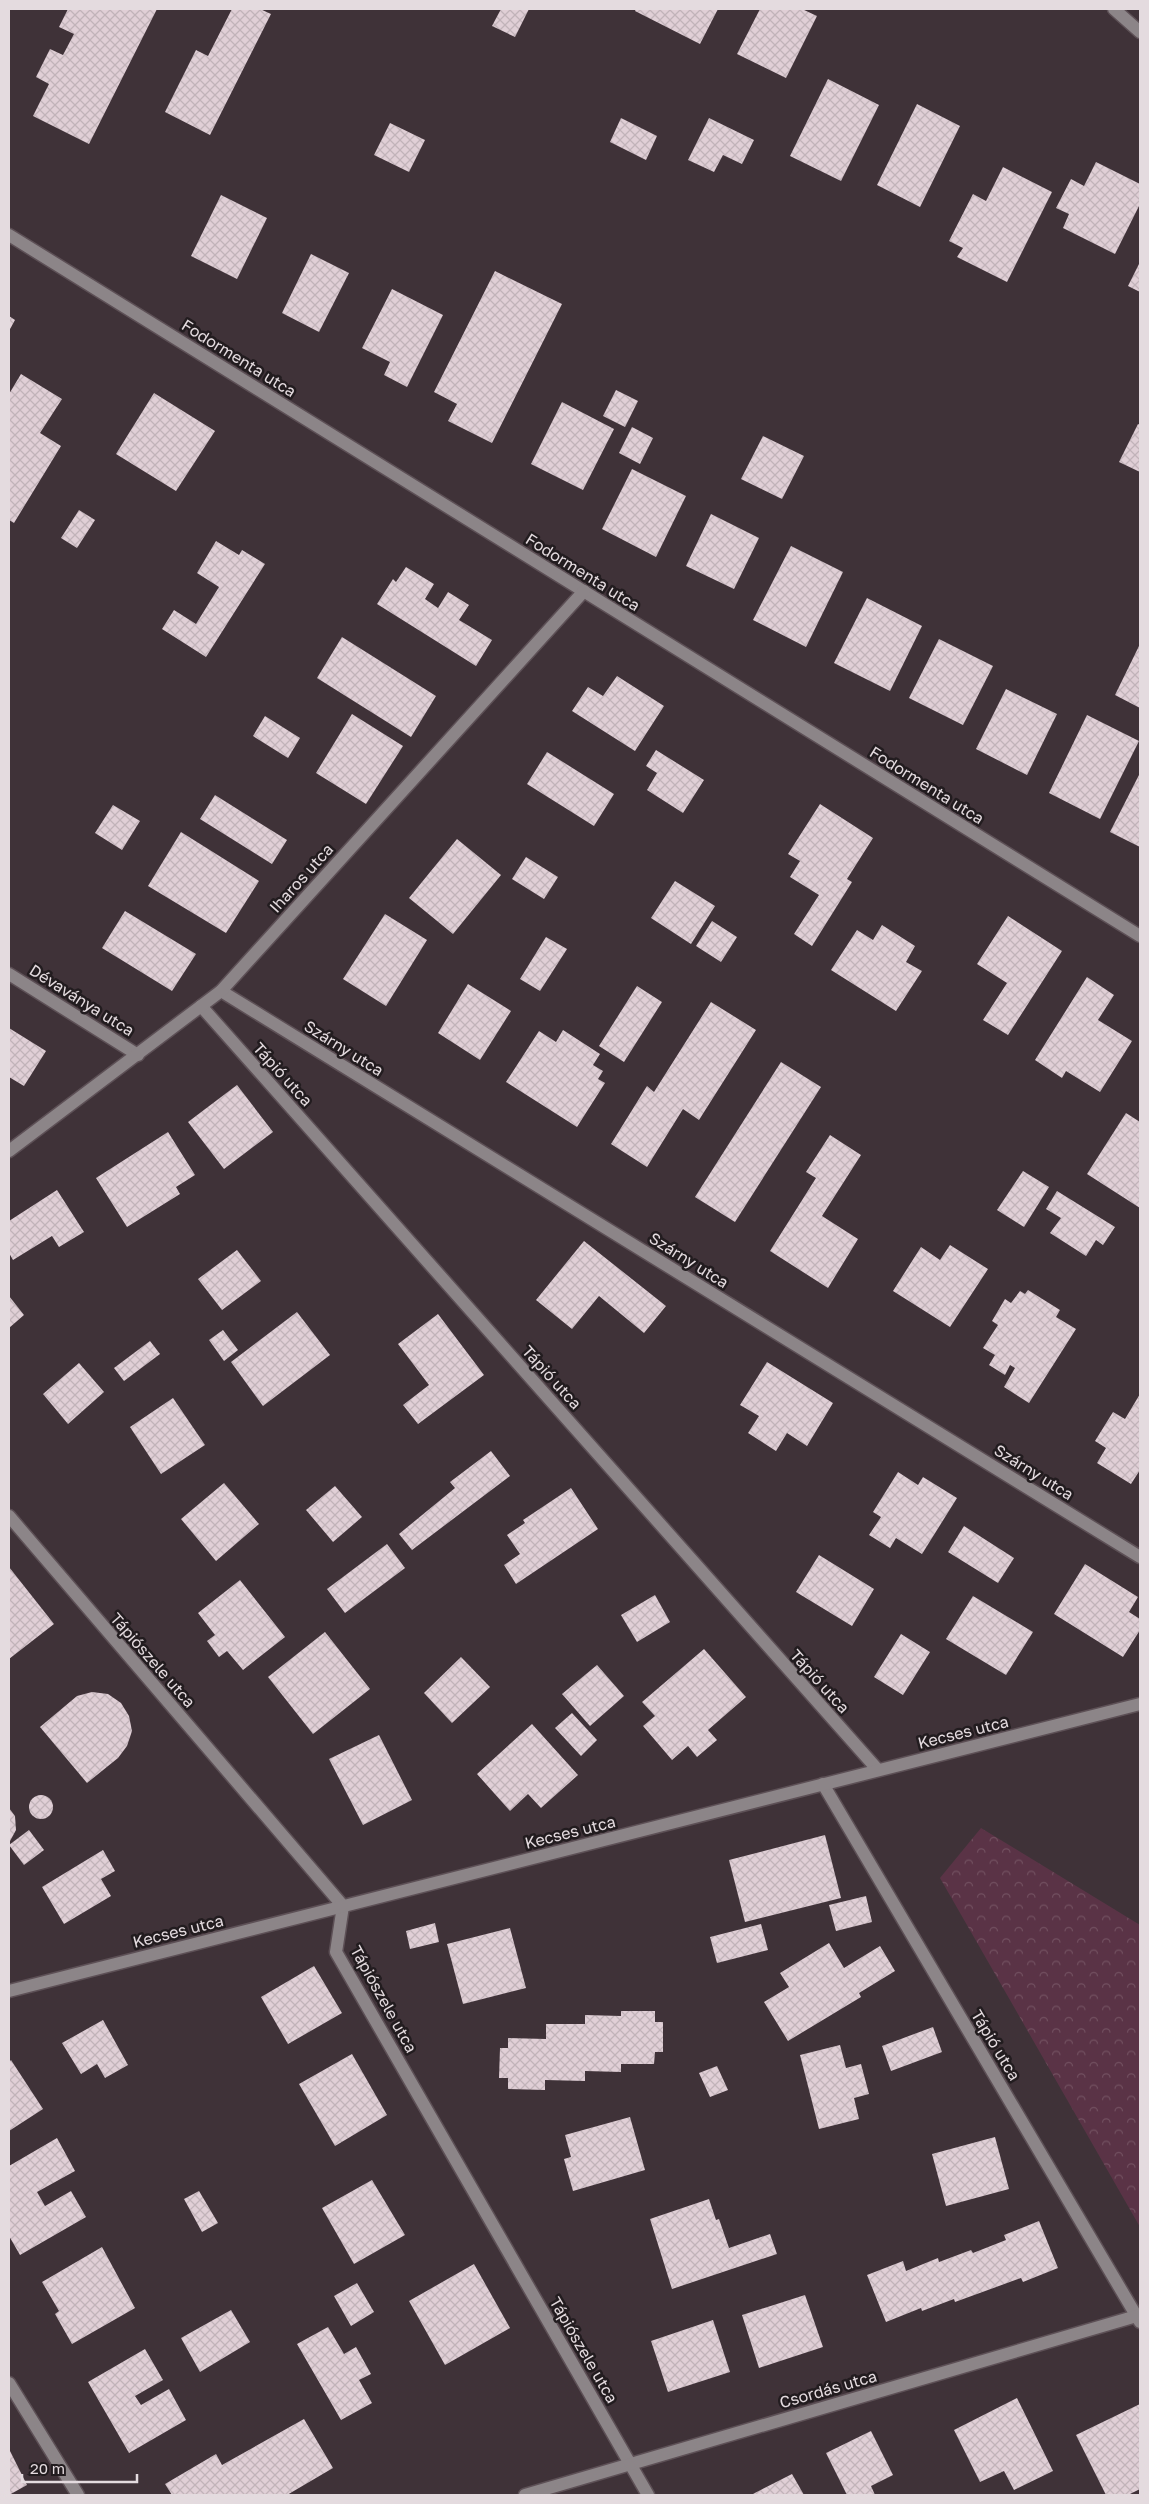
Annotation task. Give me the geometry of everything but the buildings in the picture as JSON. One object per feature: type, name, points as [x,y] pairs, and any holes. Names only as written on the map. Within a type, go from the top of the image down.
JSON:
[{"type":"street","points":[[1114,9],[1140,32]]},
{"type":"street","name":"Fodormenta utca","points":[[9,235],[1140,936]]},
{"type":"street","name":"Iharos utca","points":[[9,1151],[221,991],[584,591]]},
{"type":"street","name":"Dévaványa utca","points":[[9,974],[138,1055]]},
{"type":"street","name":"Szárny utca","points":[[221,991],[1140,1557]]},
{"type":"street","name":"Tápió utca","points":[[201,1006],[878,1770]]},
{"type":"street","name":"Tápiószele utca","points":[[9,1516],[343,1906],[336,1952],[648,2495]]},
{"type":"street","name":"Kecses utca","points":[[9,1991],[1140,1704]]},
{"type":"street","name":"Tápió utca","points":[[823,1784],[1139,2317]]},
{"type":"street","name":"Csordás utca","points":[[525,2495],[1139,2317]]},
{"type":"street","points":[[9,2382],[78,2495]]},
{"type":"green space","points":[[981,1828],[1140,1925],[1140,2227],[940,1878]]}]
